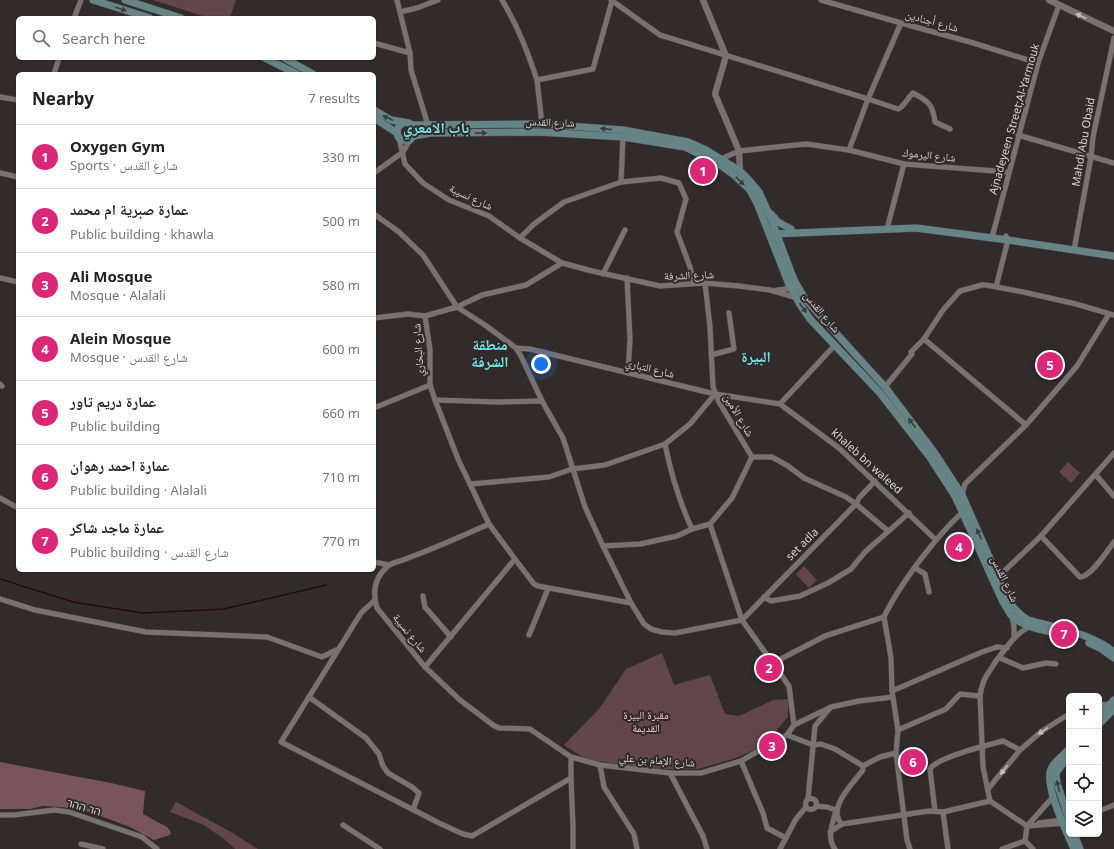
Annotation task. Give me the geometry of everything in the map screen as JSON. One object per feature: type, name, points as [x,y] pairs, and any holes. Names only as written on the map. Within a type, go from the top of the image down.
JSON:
[{"type":"main road","points":[[92,0],[144,16]]},
{"type":"main road","points":[[125,0],[144,3],[176,16]]},
{"type":"main road","points":[[269,60],[292,72]]},
{"type":"main road","points":[[288,60],[309,72]]},
{"type":"main road","points":[[376,111],[390,120],[410,123],[415,131],[412,138],[404,141],[376,120]]},
{"type":"main road","points":[[398,136],[398,127],[403,123]]},
{"type":"main road","name":"شارع القدس","points":[[412,125],[542,124],[688,142],[706,150],[740,171],[759,192],[767,210],[788,283],[794,297],[810,319],[835,345],[883,390],[929,456],[965,511],[995,578],[1003,602],[1012,616],[1021,623],[1031,627],[1073,636],[1100,648],[1114,658]]},
{"type":"main road","name":"شارع القدس","points":[[412,138],[430,133],[539,132],[623,134],[685,147],[716,162],[734,175],[750,190],[781,247],[794,280],[805,299],[934,452],[962,495],[965,511]]},
{"type":"main road","points":[[767,210],[778,222],[791,231]]},
{"type":"main road","points":[[773,234],[791,231],[889,227],[916,228],[993,236],[1074,248],[1114,252]]},
{"type":"main road","points":[[781,247],[785,238],[791,231]]},
{"type":"main road","points":[[1074,248],[1114,256]]},
{"type":"main road","name":"شارع القدس","points":[[995,578],[1013,607],[1028,620],[1075,632],[1104,644],[1114,652]]},
{"type":"main road","points":[[1102,720],[1113,704],[1114,696]]},
{"type":"main road","points":[[1102,713],[1113,704]]},
{"type":"main road","points":[[1066,752],[1051,768],[1050,782],[1053,797],[1066,820]]},
{"type":"main road","points":[[1066,758],[1056,773],[1066,818]]},
{"type":"main road","points":[[1071,837],[1074,849]]},
{"type":"main road","points":[[1075,837],[1080,849]]},
{"type":"street","points":[[75,16],[81,0]]},
{"type":"street","points":[[397,0],[410,53],[411,70],[428,125]]},
{"type":"street","points":[[400,12],[417,8],[438,0]]},
{"type":"street","points":[[502,0],[516,23],[529,54],[537,80],[542,124]]},
{"type":"street","points":[[537,80],[593,69],[612,0],[660,36],[898,109],[901,108],[913,93],[930,103],[934,112],[935,122],[950,129]]},
{"type":"street","points":[[703,0],[726,56],[715,94],[739,151],[740,171]]},
{"type":"street","name":"شارع أجنادين","points":[[821,0],[970,42],[1038,63]]},
{"type":"street","points":[[1049,0],[1114,31]]},
{"type":"street","name":"Ajnadeyeen Street;Al-Yarmouk","points":[[993,236],[1008,172],[1038,63],[1059,5]]},
{"type":"street","points":[[849,150],[868,99],[901,23]]},
{"type":"street","name":"Mahdi Abu Obaid","points":[[1074,248],[1091,156],[1093,137],[1114,38]]},
{"type":"street","points":[[376,44],[410,53]]},
{"type":"street","points":[[55,72],[58,60]]},
{"type":"street","points":[[0,97],[16,100]]},
{"type":"street","points":[[621,182],[623,134]]},
{"type":"street","points":[[1018,135],[1114,163]]},
{"type":"street","name":"شارع نسيبة","points":[[398,136],[406,164],[423,183],[449,200],[489,216],[520,238],[562,263]]},
{"type":"street","points":[[376,171],[403,152],[412,138]]},
{"type":"street","name":"شارع اليرموك","points":[[721,160],[739,151],[806,144],[849,150],[904,164],[1008,172]]},
{"type":"street","points":[[889,227],[904,164]]},
{"type":"street","points":[[0,173],[16,177]]},
{"type":"street","points":[[520,238],[534,224],[564,202],[621,182],[661,178],[680,183],[686,199],[677,232],[690,267],[694,283]]},
{"type":"street","points":[[376,215],[399,232],[423,255],[457,306],[516,348],[542,401],[563,438],[585,507],[631,603],[644,624],[651,629],[662,632],[676,633],[742,620]]},
{"type":"street","points":[[603,274],[625,230]]},
{"type":"street","points":[[996,287],[1007,238]]},
{"type":"street","name":"شارع الشرفة","points":[[562,263],[603,274],[660,286],[694,283],[748,286],[770,290],[794,297]]},
{"type":"street","name":"شارع البخاري","points":[[376,407],[430,385],[430,350],[425,316],[457,306],[482,295],[526,285],[562,263]]},
{"type":"street","points":[[0,278],[16,282]]},
{"type":"street","points":[[627,278],[630,339],[628,373]]},
{"type":"street","points":[[705,283],[710,327],[712,387],[715,394]]},
{"type":"street","points":[[770,290],[785,290],[788,288],[788,283]]},
{"type":"street","points":[[883,390],[912,354],[912,352],[924,339],[943,310],[960,291],[986,285],[1076,304],[1112,315],[1077,366],[1026,425],[965,484],[962,495]]},
{"type":"street","points":[[711,355],[734,349],[729,313]]},
{"type":"street","points":[[376,318],[408,314],[425,316]]},
{"type":"street","points":[[924,339],[1026,425]]},
{"type":"street","points":[[780,404],[835,345]]},
{"type":"street","name":"شارع التباري","points":[[516,348],[530,349],[715,394],[780,404]]},
{"type":"street","points":[[430,385],[458,459],[489,524],[534,584],[542,588],[631,603]]},
{"type":"street","name":"شارع الأمين","points":[[572,469],[605,465],[665,444],[690,424],[715,394],[752,456]]},
{"type":"street","points":[[435,400],[497,402],[542,401]]},
{"type":"street","name":"khaleb bn waleed","points":[[780,404],[839,448],[936,540]]},
{"type":"street","points":[[665,444],[669,467],[681,506],[692,529]]},
{"type":"street","points":[[995,578],[1042,536],[1114,453]]},
{"type":"street","points":[[603,546],[640,544],[677,536],[692,529],[710,524],[732,498],[752,456],[772,458],[788,466],[804,478],[846,497],[888,531]]},
{"type":"street","points":[[470,484],[549,477],[572,469]]},
{"type":"street","points":[[1096,475],[1114,496]]},
{"type":"street","name":"set adla","points":[[742,620],[856,504],[859,498],[875,482]]},
{"type":"street","points":[[955,484],[965,484]]},
{"type":"street","points":[[0,498],[16,507]]},
{"type":"street","points":[[910,849],[907,840],[896,753],[898,730],[892,690],[891,658],[884,617],[898,590],[936,540],[949,524],[965,511]]},
{"type":"street","points":[[764,598],[772,601],[800,596],[828,583],[851,569],[865,552],[909,513]]},
{"type":"street","points":[[376,562],[389,565],[408,559],[489,524]]},
{"type":"street","points":[[710,524],[742,620],[789,686],[794,725]]},
{"type":"street","points":[[1042,536],[1080,577],[1084,577],[1090,573],[1114,542]]},
{"type":"street","name":"شارع نسيبة","points":[[374,600],[377,608],[426,668],[515,559]]},
{"type":"street","points":[[389,565],[377,579],[374,600],[361,612],[281,742],[413,810],[463,834],[472,836],[571,778]]},
{"type":"street","points":[[915,568],[925,574],[929,592]]},
{"type":"street","points":[[529,635],[548,589]]},
{"type":"street","points":[[422,596],[425,607],[451,637]]},
{"type":"street","points":[[0,599],[35,610],[146,632],[266,637],[322,657],[337,650]]},
{"type":"street","points":[[1012,616],[1014,638]]},
{"type":"street","points":[[773,663],[825,636],[884,617]]},
{"type":"street","points":[[990,801],[983,766],[980,696],[983,683],[987,675],[1014,638],[1023,629],[1031,627]]},
{"type":"street","points":[[892,690],[982,652],[997,648],[1007,648]]},
{"type":"street","points":[[1000,658],[1023,668],[1046,663],[1056,664]]},
{"type":"street","name":"شارع الإمام بن علي","points":[[426,668],[460,700],[498,728],[530,729],[571,757],[600,765],[670,773],[701,773],[742,761],[787,735]]},
{"type":"street","points":[[898,730],[946,709],[960,694],[980,696]]},
{"type":"street","points":[[309,696],[366,738],[379,754],[383,766],[388,773],[412,787],[419,793],[413,810]]},
{"type":"street","points":[[863,766],[835,749],[821,744],[813,745],[787,735],[794,725],[831,707],[859,701],[893,697]]},
{"type":"street","points":[[1102,705],[1113,704]]},
{"type":"street","points":[[780,849],[796,819],[806,807],[805,804],[808,800],[815,726],[831,707]]},
{"type":"street","points":[[988,789],[1020,750],[1042,731],[1066,716]]},
{"type":"street","points":[[935,811],[930,769],[933,765],[942,760],[1003,741],[1020,750]]},
{"type":"street","points":[[835,849],[830,839],[830,832],[836,810],[844,794],[863,770],[863,766],[880,757],[896,753]]},
{"type":"street","points":[[571,757],[573,849]]},
{"type":"street","points":[[742,761],[763,813],[767,828],[786,838]]},
{"type":"street","points":[[600,765],[604,787],[634,834],[637,849]]},
{"type":"street","points":[[670,773],[703,836],[707,849]]},
{"type":"street","points":[[1025,841],[1028,826],[1053,797]]},
{"type":"street","points":[[808,800],[814,800],[816,806]]},
{"type":"street","points":[[830,832],[842,824],[935,811],[943,812],[990,801],[1028,826],[1066,822]]},
{"type":"street","points":[[1102,810],[1114,805]]},
{"type":"street","points":[[806,807],[808,809],[812,809],[816,806],[827,807],[836,810]]},
{"type":"street","name":"הר ההר","points":[[0,815],[54,810],[69,812],[142,838],[157,849]]},
{"type":"street","points":[[836,810],[838,820],[842,824]]},
{"type":"street","points":[[943,812],[948,849]]},
{"type":"street","points":[[1018,819],[1027,821],[1034,819]]},
{"type":"street","points":[[343,825],[380,849]]},
{"type":"street","points":[[1015,844],[1026,835]]},
{"type":"street","points":[[1002,849],[1025,841]]},
{"type":"street","points":[[1025,841],[1033,849]]},
{"type":"street","points":[[81,844],[103,849]]},
{"type":"green space","points":[[153,0],[236,0],[231,16],[203,16]]},
{"type":"green space","points":[[1068,462],[1080,473],[1071,483],[1059,472]]},
{"type":"green space","points":[[804,566],[817,580],[809,588],[796,574]]},
{"type":"green space","name":"مقبرة البيرة القديمة","points":[[662,653],[674,685],[710,675],[725,714],[739,716],[773,700],[788,699],[788,717],[763,746],[736,758],[698,769],[648,769],[586,759],[564,745],[599,709],[626,669]]},
{"type":"green space","points":[[176,802],[231,832],[258,849],[235,849],[204,825],[170,812]]},
{"type":"shaded area","points":[[0,762],[145,791],[143,814],[167,827],[171,832],[170,835],[154,840],[130,827],[90,812],[62,807],[43,806],[30,809],[0,809]]},
{"type":"waterway","points":[[0,579],[73,602],[143,613],[224,609],[326,585]]},
{"type":"place","name":"Oxygen Gym","points":[[703,171]]},
{"type":"place","name":"عمارة دريم تاور","points":[[1050,365]]},
{"type":"place","name":"Alein Mosque","points":[[959,547]]},
{"type":"place","name":"عمارة ماجد شاكر","points":[[1064,634]]},
{"type":"place","name":"عمارة صبرية ام محمد","points":[[769,668]]},
{"type":"place","name":"Ali Mosque","points":[[772,746]]},
{"type":"place","name":"عمارة احمد رهوان","points":[[913,762]]},
{"type":"district","name":"باب الامعري","points":[[436,128]]},
{"type":"district","name":"منطقة الشرفة","points":[[490,354]]},
{"type":"district","name":"البيرة","points":[[756,357]]}]
